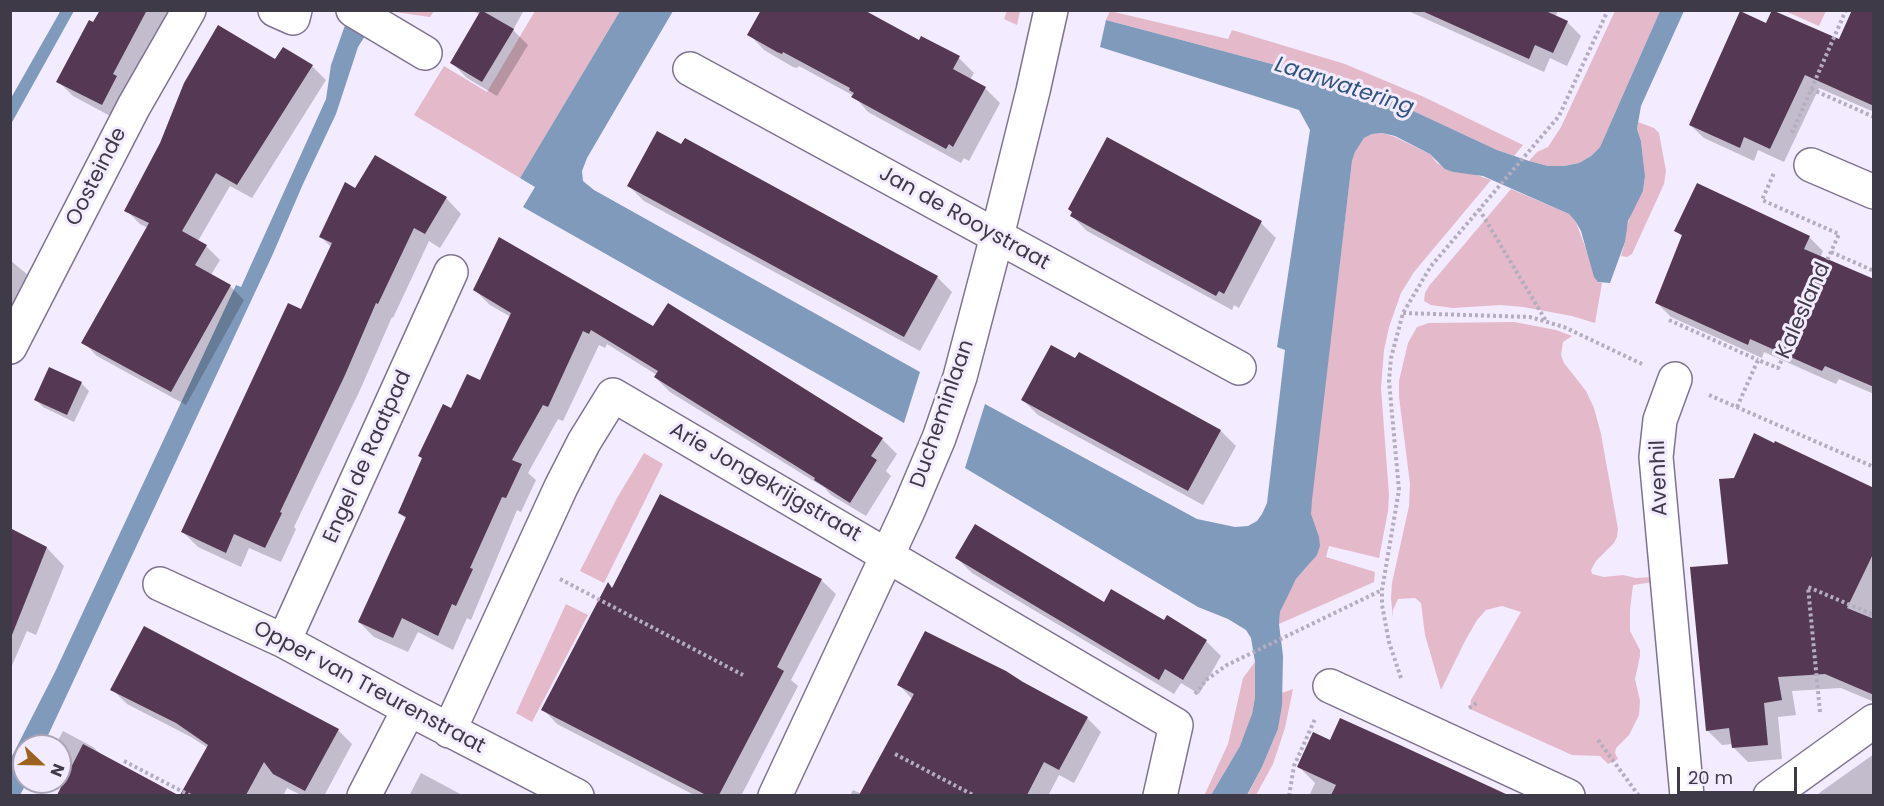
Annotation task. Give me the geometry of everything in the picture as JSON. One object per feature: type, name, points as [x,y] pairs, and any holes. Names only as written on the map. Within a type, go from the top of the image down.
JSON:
[{"type":"street","name":"Oosteinde","points":[[10,347],[134,106],[189,10]]},
{"type":"street","points":[[274,10],[293,18],[295,10]]},
{"type":"street","name":"Ducheminlaan","points":[[775,795],[888,555],[939,438],[960,377],[997,236],[1051,10]]},
{"type":"street","points":[[364,17],[425,53]]},
{"type":"street","name":"Jan de Rooystraat","points":[[690,69],[1239,368]]},
{"type":"street","points":[[1811,165],[1874,192]]},
{"type":"street","name":"Engel de Raatpad","points":[[284,641],[451,272]]},
{"type":"street","name":"Avenhil","points":[[1675,379],[1664,403],[1656,457],[1687,795]]},
{"type":"street","name":"Arie Jongekrijgstraat","points":[[449,731],[573,462],[613,395],[1176,725]]},
{"type":"street","name":"Opper van Treurenstraat","points":[[160,584],[284,641],[449,731],[577,795]]},
{"type":"street","points":[[1330,686],[1568,795]]},
{"type":"street","points":[[364,795],[409,709]]},
{"type":"street","points":[[1770,795],[1874,721]]},
{"type":"street","points":[[1160,795],[1176,725]]},
{"type":"path","points":[[1418,727],[1389,642],[1383,613],[1382,590],[1399,490],[1389,381],[1391,358],[1403,313],[1431,266],[1563,109],[1608,10]]},
{"type":"path","points":[[1789,139],[1846,10]]},
{"type":"path","points":[[1811,89],[1874,117]]},
{"type":"path","name":"Kalesland","points":[[1737,407],[1758,360],[1778,368],[1839,234],[1762,200],[1775,170]]},
{"type":"path","points":[[1479,209],[1546,321]]},
{"type":"path","name":"Kalesland","points":[[1831,252],[1874,272]]},
{"type":"path","points":[[1403,313],[1513,316],[1546,321],[1564,327],[1874,467]]},
{"type":"path","points":[[1670,320],[1758,360]]},
{"type":"path","points":[[527,562],[743,675]]},
{"type":"path","points":[[1824,756],[1808,587],[1874,615]]},
{"type":"path","points":[[1176,725],[1206,680],[1227,665],[1382,590]]},
{"type":"path","points":[[1288,795],[1294,766],[1330,686]]},
{"type":"path","points":[[1598,740],[1639,795]]},
{"type":"path","points":[[895,754],[975,795]]},
{"type":"path","points":[[124,761],[191,795]]},
{"type":"shaded area","points":[[381,10],[434,11],[430,17]]},
{"type":"shaded area","points":[[1826,10],[1819,26],[1785,11]]},
{"type":"shaded area","points":[[535,11],[620,11],[520,178],[414,115],[444,66],[487,92]]},
{"type":"shaded area","points":[[1007,11],[1020,11],[1017,25],[1004,19]]},
{"type":"shaded area","points":[[1110,11],[1228,39],[1232,30],[1345,64],[1424,97],[1523,145],[1514,156],[1379,95],[1351,85],[1106,20]]},
{"type":"shaded area","points":[[1615,11],[1660,11],[1600,147],[1579,163],[1564,166],[1548,166],[1529,161],[1537,152],[1548,147],[1561,127]]},
{"type":"shaded area","points":[[1638,122],[1654,128],[1659,133],[1666,171],[1664,184],[1632,254],[1627,257],[1621,256],[1626,229],[1633,208],[1643,191],[1645,176],[1641,141],[1637,129]]},
{"type":"shaded area","points":[[1382,133],[1430,154],[1437,163],[1453,172],[1474,174],[1491,180],[1414,272],[1401,293],[1389,327],[1384,350],[1381,388],[1389,495],[1379,558],[1329,546],[1326,557],[1375,572],[1374,582],[1279,624],[1280,612],[1287,596],[1296,579],[1311,562],[1311,500],[1352,161],[1364,138]]},
{"type":"shaded area","points":[[1511,189],[1569,214],[1576,222],[1598,282],[1602,283],[1595,323],[1572,316],[1523,307],[1501,305],[1453,308],[1431,305],[1424,301],[1429,286]]},
{"type":"shaded area","points":[[1514,322],[1556,330],[1572,336],[1563,342],[1561,355],[1564,363],[1586,391],[1594,408],[1601,434],[1618,529],[1614,543],[1596,561],[1591,570],[1592,574],[1604,577],[1623,575],[1636,578],[1653,577],[1654,582],[1633,585],[1630,610],[1630,631],[1640,650],[1635,679],[1640,701],[1639,715],[1629,735],[1616,748],[1615,753],[1618,759],[1608,764],[1600,756],[1572,755],[1470,709],[1471,700],[1521,612],[1502,606],[1486,610],[1477,620],[1465,641],[1441,690],[1425,635],[1421,603],[1415,598],[1398,599],[1393,610],[1393,618],[1392,583],[1409,506],[1410,484],[1399,397],[1399,381],[1408,343],[1417,327],[1429,323]]},
{"type":"shaded area","points":[[644,453],[663,464],[604,583],[580,571],[617,498]]},
{"type":"shaded area","points":[[566,604],[588,615],[532,722],[516,713]]},
{"type":"shaded area","points":[[1255,662],[1255,697],[1248,728],[1211,795],[1204,796],[1228,744],[1243,678]]},
{"type":"shaded area","points":[[1293,689],[1285,728],[1273,764],[1256,795],[1247,796],[1278,729],[1282,693]]},
{"type":"water","points":[[61,10],[74,11],[11,124],[11,98]]},
{"type":"water","points":[[350,11],[381,11],[358,47],[336,114],[49,734],[23,734],[55,672],[236,285],[241,287],[326,99],[331,65]]},
{"type":"water","points":[[620,11],[673,11],[587,158],[582,171],[583,181],[594,190],[920,372],[904,423],[523,207],[535,187],[520,178]]},
{"type":"water","name":"Laarwatering","points":[[1660,11],[1684,11],[1641,106],[1637,129],[1641,141],[1645,176],[1643,191],[1628,221],[1625,242],[1610,283],[1598,282],[1594,277],[1581,231],[1569,214],[1483,176],[1445,169],[1430,154],[1395,136],[1382,133],[1372,134],[1364,138],[1355,152],[1352,161],[1312,500],[1311,514],[1320,546],[1317,555],[1296,579],[1280,612],[1279,624],[1283,656],[1282,705],[1278,729],[1262,767],[1247,795],[1211,795],[1240,746],[1252,714],[1255,697],[1255,662],[1251,638],[1246,630],[1228,619],[1198,607],[965,468],[985,404],[1197,519],[1235,527],[1248,526],[1257,521],[1267,503],[1285,350],[1277,347],[1310,130],[1299,110],[1100,47],[1106,20],[1351,85],[1379,95],[1497,150],[1548,166],[1564,166],[1579,163],[1600,147]]},
{"type":"water","points":[[12,756],[12,794],[20,795],[11,795],[10,760]]},
{"type":"building","points":[[100,10],[147,10],[113,74],[117,76],[102,105],[56,82],[89,20],[93,22]]},
{"type":"building","points":[[481,10],[514,29],[482,82],[450,63]]},
{"type":"building","points":[[761,10],[864,10],[919,40],[921,36],[960,56],[953,69],[986,87],[953,147],[949,144],[946,149],[851,97],[854,93],[849,90],[850,88],[747,35]]},
{"type":"building","points":[[1420,10],[1549,10],[1548,12],[1568,21],[1553,53],[1535,45],[1529,59]]},
{"type":"building","points":[[1772,10],[1839,39],[1852,10],[1874,10],[1874,106],[1805,75],[1770,149],[1744,137],[1740,148],[1689,125],[1740,11],[1766,23]]},
{"type":"building","points":[[218,25],[275,59],[283,47],[313,65],[237,185],[216,173],[182,231],[207,245],[195,265],[231,285],[171,392],[81,343],[149,223],[124,211],[160,143],[184,83]]},
{"type":"building","points":[[657,131],[681,144],[685,138],[938,276],[904,337],[627,186]]},
{"type":"building","points":[[1107,137],[1262,221],[1224,294],[1219,291],[1216,296],[1070,216],[1072,212],[1068,209]]},
{"type":"building","points":[[375,155],[447,197],[425,234],[414,228],[378,304],[376,303],[265,548],[234,534],[226,553],[181,532],[288,303],[301,309],[332,243],[319,237],[345,182],[355,188]]},
{"type":"building","points":[[1697,183],[1810,236],[1804,249],[1874,279],[1874,387],[1825,366],[1822,371],[1750,339],[1748,345],[1655,303],[1682,235],[1674,231]]},
{"type":"building","points":[[499,237],[653,326],[668,303],[883,438],[871,456],[877,460],[850,503],[814,480],[815,478],[654,377],[658,371],[591,330],[589,334],[583,331],[548,407],[543,405],[512,460],[522,464],[506,498],[502,497],[470,568],[473,569],[456,606],[452,604],[438,636],[402,618],[393,638],[358,622],[406,517],[398,513],[422,458],[418,456],[443,404],[451,408],[467,374],[480,380],[511,313],[473,290]]},
{"type":"building","points":[[1051,345],[1075,358],[1079,352],[1221,430],[1188,491],[1021,400]]},
{"type":"building","points":[[49,367],[82,382],[67,415],[34,400]]},
{"type":"building","points":[[1754,433],[1874,488],[1874,552],[1847,608],[1874,619],[1874,695],[1825,674],[1778,677],[1782,700],[1764,703],[1768,745],[1732,748],[1729,728],[1706,731],[1690,567],[1728,564],[1719,479],[1734,478]]},
{"type":"building","points":[[660,494],[822,579],[777,667],[784,671],[719,795],[706,795],[541,710],[608,582],[612,588]]},
{"type":"building","points":[[975,524],[1104,602],[1111,589],[1164,620],[1167,615],[1207,640],[1183,680],[1165,669],[1159,680],[955,558]]},
{"type":"building","points":[[10,528],[47,547],[12,635],[10,635]]},
{"type":"building","points":[[144,626],[339,729],[305,791],[273,774],[264,762],[246,795],[180,795],[208,745],[176,723],[110,690]]},
{"type":"building","points":[[925,631],[1006,671],[1088,717],[1059,770],[1044,762],[1027,795],[859,795],[914,694],[897,685]]},
{"type":"building","points":[[1340,718],[1508,795],[1331,795],[1336,785],[1297,767],[1313,732],[1330,740]]},
{"type":"building","points":[[83,744],[178,795],[57,795],[72,794],[72,766]]}]
